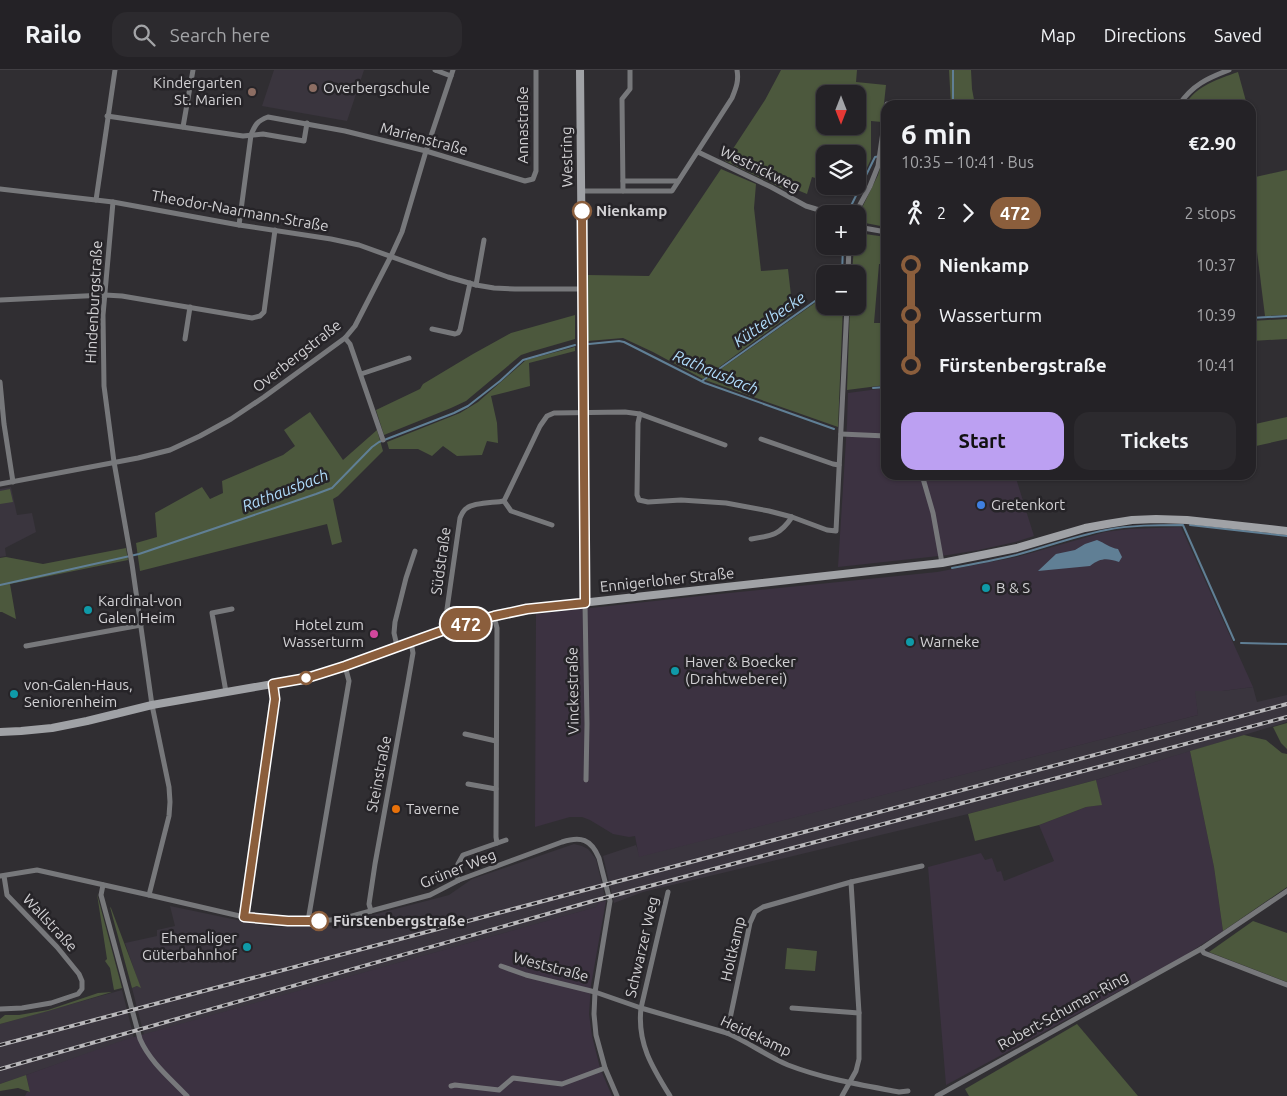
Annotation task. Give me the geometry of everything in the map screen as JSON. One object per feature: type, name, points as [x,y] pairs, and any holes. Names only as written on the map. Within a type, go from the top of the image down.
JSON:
[{"type":"main road","name":"Westring","points":[[580,70],[585,603]]},
{"type":"main road","name":"Ennigerloher Straße","points":[[0,732],[21,732],[52,728],[152,705],[307,678],[450,628],[527,609],[942,563],[1016,548],[1085,528],[1132,520],[1187,520],[1287,531]]},
{"type":"street","points":[[96,200],[115,70]]},
{"type":"street","points":[[183,127],[193,70]]},
{"type":"street","name":"Overbergstraße","points":[[0,484],[138,458],[170,450],[231,419],[264,398],[345,338],[355,326],[402,232],[452,73],[435,70]]},
{"type":"street","name":"Annastraße","points":[[533,179],[536,171],[536,70]]},
{"type":"street","points":[[623,191],[622,98],[630,89],[630,70]]},
{"type":"street","points":[[582,191],[672,191],[732,98],[738,80],[737,70]]},
{"type":"street","points":[[1182,100],[1195,86],[1229,70]]},
{"type":"street","points":[[108,116],[243,136],[263,134],[304,140],[307,123]]},
{"type":"street","name":"Marienstraße","points":[[251,136],[260,120],[268,117],[345,131],[525,181],[533,179]]},
{"type":"street","points":[[239,224],[251,136]]},
{"type":"street","points":[[860,205],[876,174],[881,145]]},
{"type":"street","name":"Westrickweg","points":[[698,152],[806,206],[816,209]]},
{"type":"street","points":[[623,181],[678,181]]},
{"type":"street","name":"Theodor-Naarmann-Straße","points":[[0,188],[113,202],[359,245],[448,277],[494,288],[582,289]]},
{"type":"street","name":"Hindenburgstraße","points":[[113,202],[103,315],[104,386],[152,705],[169,787],[170,802],[169,816],[149,894]]},
{"type":"street","points":[[866,228],[881,231]]},
{"type":"street","points":[[0,300],[37,297],[122,296],[252,318],[260,316],[264,312],[275,230]]},
{"type":"street","points":[[432,329],[455,334],[460,330],[484,240]]},
{"type":"street","points":[[185,340],[190,307]]},
{"type":"street","points":[[640,414],[638,422],[637,495],[640,500],[648,502],[708,501],[747,506],[792,517],[827,530],[836,531],[846,315]]},
{"type":"street","points":[[345,338],[350,344],[383,440]]},
{"type":"street","points":[[361,374],[409,358]]},
{"type":"street","points":[[0,382],[2,424],[13,482]]},
{"type":"street","points":[[552,525],[511,511],[504,502],[540,426],[547,416],[554,413],[625,412],[640,414],[725,445]]},
{"type":"street","points":[[841,434],[881,436]]},
{"type":"street","points":[[761,439],[839,465]]},
{"type":"street","points":[[923,480],[933,513],[942,563]]},
{"type":"street","name":"Südstraße","points":[[450,628],[447,609],[460,518],[463,512],[473,505],[504,502]]},
{"type":"street","points":[[751,539],[776,534],[785,527],[792,517]]},
{"type":"street","points":[[397,646],[394,633],[395,622],[415,551]]},
{"type":"street","name":"Vinckestraße","points":[[585,603],[586,780]]},
{"type":"street","points":[[226,692],[212,613],[232,609]]},
{"type":"street","points":[[494,616],[497,628],[496,837],[498,843]]},
{"type":"street","points":[[26,646],[141,625]]},
{"type":"street","name":"Steinstraße","points":[[370,911],[375,864],[413,653],[411,642]]},
{"type":"street","points":[[308,921],[349,681],[345,666]]},
{"type":"street","points":[[244,917],[275,699],[273,684]]},
{"type":"street","points":[[465,734],[496,741]]},
{"type":"street","points":[[468,784],[496,789]]},
{"type":"street","name":"Grüner Weg","points":[[2,876],[37,870],[244,917],[288,921],[341,919],[430,895],[459,880],[570,839],[579,839],[591,844],[599,858],[610,901],[595,992]]},
{"type":"street","points":[[459,880],[456,874],[458,864],[463,855],[506,840]]},
{"type":"street","name":"Holtkamp","points":[[727,1033],[750,923],[755,912],[763,907],[851,882],[922,866]]},
{"type":"street","name":"Wallstraße","points":[[0,1009],[22,1008],[51,1003],[78,994],[82,989],[82,981],[79,974],[46,935],[7,895],[2,876]]},
{"type":"street","points":[[842,1096],[856,1071],[859,1059],[859,1013],[851,882]]},
{"type":"street","points":[[103,885],[102,895],[140,1039],[153,1061],[186,1096]]},
{"type":"street","name":"Robert-Schuman-Ring","points":[[937,1096],[1201,949],[1287,891]]},
{"type":"street","name":"Schwarzer Weg","points":[[668,892],[641,1008],[640,1021],[643,1043],[649,1059],[670,1096]]},
{"type":"street","points":[[1201,949],[1204,953],[1287,986]]},
{"type":"street","name":"Weststraße","points":[[501,966],[541,980],[595,992]]},
{"type":"street","points":[[595,992],[596,1036],[605,1068],[617,1096]]},
{"type":"street","name":"Heidekamp","points":[[595,992],[641,1008],[727,1033],[786,1064],[802,1070],[900,1092],[908,1091]]},
{"type":"street","points":[[792,1008],[859,1013]]},
{"type":"street","points":[[451,1086],[499,1090],[513,1078],[562,1084],[605,1068]]},
{"type":"shaded area","name":"Overbergschule","points":[[274,70],[364,70],[347,121],[262,106]]},
{"type":"shaded area","points":[[881,389],[881,480],[1017,480],[1034,536],[979,550],[948,555],[838,567],[848,393]]},
{"type":"shaded area","points":[[11,487],[17,515],[32,513],[36,532],[5,548],[6,556],[0,557],[0,489]]},
{"type":"shaded area","points":[[1181,527],[1253,687],[1222,691],[1195,691],[1198,715],[639,857],[635,836],[629,837],[613,834],[582,817],[570,817],[535,827],[536,614],[937,572],[1017,557],[1105,532]]},
{"type":"shaded area","points":[[1253,687],[1257,702],[1287,695],[1287,722],[1096,780],[968,814],[643,892],[614,903],[603,856],[636,845],[640,856],[1198,715],[1194,691],[1222,691]]},
{"type":"shaded area","points":[[1190,751],[1214,867],[1223,931],[1184,956],[946,1085],[928,867],[981,853],[985,860],[992,858],[997,872],[1001,871],[1004,881],[1054,861],[1039,825],[1086,807],[1101,805],[1096,780]]},
{"type":"shaded area","points":[[574,844],[588,849],[596,859],[606,901],[599,902],[597,907],[144,1035],[132,988],[140,987],[125,943],[157,936],[157,930],[175,926],[170,906],[271,927],[330,926],[449,895],[472,879]]},
{"type":"shaded area","points":[[606,901],[591,985],[589,1014],[600,1068],[612,1096],[25,1096],[27,1092],[30,1092],[26,1075],[127,1039],[596,907],[599,902]]},
{"type":"shaded area","points":[[122,990],[134,1038],[0,1084],[0,1024]]},
{"type":"green space","points":[[781,70],[857,70],[856,82],[886,85],[884,100],[881,100],[881,122],[871,121],[871,159],[866,170],[866,145],[816,145],[816,178],[812,177],[807,194],[790,187],[788,191],[725,161],[765,100]]},
{"type":"green space","points":[[949,70],[971,70],[974,100],[951,100]]},
{"type":"green space","points":[[1238,72],[1246,100],[1189,100],[1201,88]]},
{"type":"green space","points":[[881,165],[881,226],[866,223],[866,205],[863,205]]},
{"type":"green space","points":[[721,169],[756,184],[754,208],[761,271],[788,269],[793,313],[703,379],[623,338],[588,341],[587,275],[649,276]]},
{"type":"green space","points":[[1287,170],[1287,315],[1265,316],[1256,243],[1256,177]]},
{"type":"green space","points":[[866,234],[881,236],[881,264],[879,264],[874,323],[881,323],[881,386],[847,390],[850,315],[866,315],[866,265],[853,265],[853,255],[866,255]]},
{"type":"green space","points":[[816,302],[816,315],[843,315],[838,427],[705,380]]},
{"type":"green space","points":[[575,315],[575,339],[521,355],[466,401],[384,435],[376,410],[420,389],[423,384],[511,333]]},
{"type":"green space","points":[[1287,319],[1287,339],[1256,341],[1256,321]]},
{"type":"green space","points":[[575,347],[575,351],[529,363],[530,386],[491,396],[497,423],[498,443],[487,441],[482,455],[457,456],[443,446],[432,456],[418,449],[389,449],[387,442],[460,413],[478,402],[526,360]]},
{"type":"green space","points":[[310,412],[343,460],[377,430],[383,451],[333,499],[342,542],[332,545],[327,524],[140,571],[136,543],[157,537],[155,513],[202,487],[210,499],[223,493],[222,481],[283,455],[295,446],[284,430]]},
{"type":"green space","points":[[1287,417],[1287,439],[1256,446],[1256,424]]},
{"type":"green space","points":[[10,489],[13,502],[0,504],[0,491]]},
{"type":"green space","points":[[126,548],[128,560],[10,584],[16,619],[0,612],[0,558],[6,557],[43,564]]},
{"type":"green space","points":[[1287,723],[1287,749],[1281,743],[1273,727]]},
{"type":"green space","points":[[1244,735],[1266,740],[1282,753],[1287,754],[1287,887],[1223,931],[1214,867],[1190,751]]},
{"type":"green space","points":[[1096,780],[1102,805],[1086,807],[1039,825],[975,841],[968,814]]},
{"type":"green space","points":[[97,894],[122,988],[114,990],[110,968],[105,961],[107,959]]},
{"type":"green space","points":[[110,907],[141,988],[137,986],[132,988]]},
{"type":"green space","points":[[1253,921],[1287,933],[1287,982],[1209,952]]},
{"type":"green space","points":[[787,948],[817,951],[815,971],[785,969]]},
{"type":"green space","points":[[112,992],[0,1024],[0,1019],[5,1015],[19,1015],[48,1010],[98,993]]},
{"type":"green space","points":[[1077,1024],[1138,1096],[969,1096],[965,1089]]},
{"type":"green space","points":[[26,1075],[30,1092],[18,1088],[0,1091],[0,1084]]},
{"type":"water","points":[[1097,540],[1118,549],[1122,557],[1119,562],[1104,559],[1090,566],[1038,571],[1056,554],[1075,550]]},
{"type":"waterway","name":"Küttelbecke","points":[[953,70],[953,100]]},
{"type":"waterway","name":"Küttelbecke","points":[[851,205],[875,157],[881,156]]},
{"type":"waterway","name":"Küttelbecke","points":[[842,265],[843,255]]},
{"type":"waterway","name":"Küttelbecke","points":[[702,381],[816,300]]},
{"type":"waterway","name":"Rathausbach","points":[[1256,318],[1287,316]]},
{"type":"waterway","name":"Rathausbach","points":[[589,344],[624,342],[705,383],[834,429]]},
{"type":"waterway","name":"Rathausbach","points":[[0,585],[139,554],[332,488],[379,442],[468,406],[523,360],[575,345]]},
{"type":"waterway","name":"Rathausbach","points":[[873,388],[881,387]]},
{"type":"waterway","points":[[952,568],[1016,555],[1072,538],[1115,528],[1183,525],[1234,640]]},
{"type":"waterway","points":[[1190,525],[1287,536]]},
{"type":"waterway","points":[[1241,643],[1287,644]]},
{"type":"railway","points":[[0,1045],[1287,704]]},
{"type":"railway","points":[[0,1069],[593,901],[1287,717]]},
{"type":"bus line","name":"472","points":[[319,921],[288,921],[244,917],[275,699],[273,684],[307,678],[450,628],[494,616],[527,609],[585,603],[582,211]]},
{"type":"place","name":"Overbergschule","points":[[313,88]]},
{"type":"place","name":"Kindergarten St. Marien","points":[[252,92]]},
{"type":"place","name":"Nienkamp","points":[[582,211]]},
{"type":"place","name":"Gretenkort","points":[[981,505]]},
{"type":"place","name":"B & S","points":[[986,588]]},
{"type":"place","name":"Kardinal-von Galen Heim","points":[[88,610]]},
{"type":"place","name":"Hotel zum Wasserturm","points":[[374,634]]},
{"type":"place","name":"Warneke","points":[[910,642]]},
{"type":"place","name":"Haver & Boecker (Drahtweberei)","points":[[675,671]]},
{"type":"place","name":"von-Galen-Haus, Seniorenheim","points":[[14,694]]},
{"type":"place","name":"Taverne","points":[[396,809]]},
{"type":"place","name":"Fürstenbergstraße","points":[[319,921]]},
{"type":"place","name":"Ehemaliger Güterbahnhof","points":[[247,947]]}]
